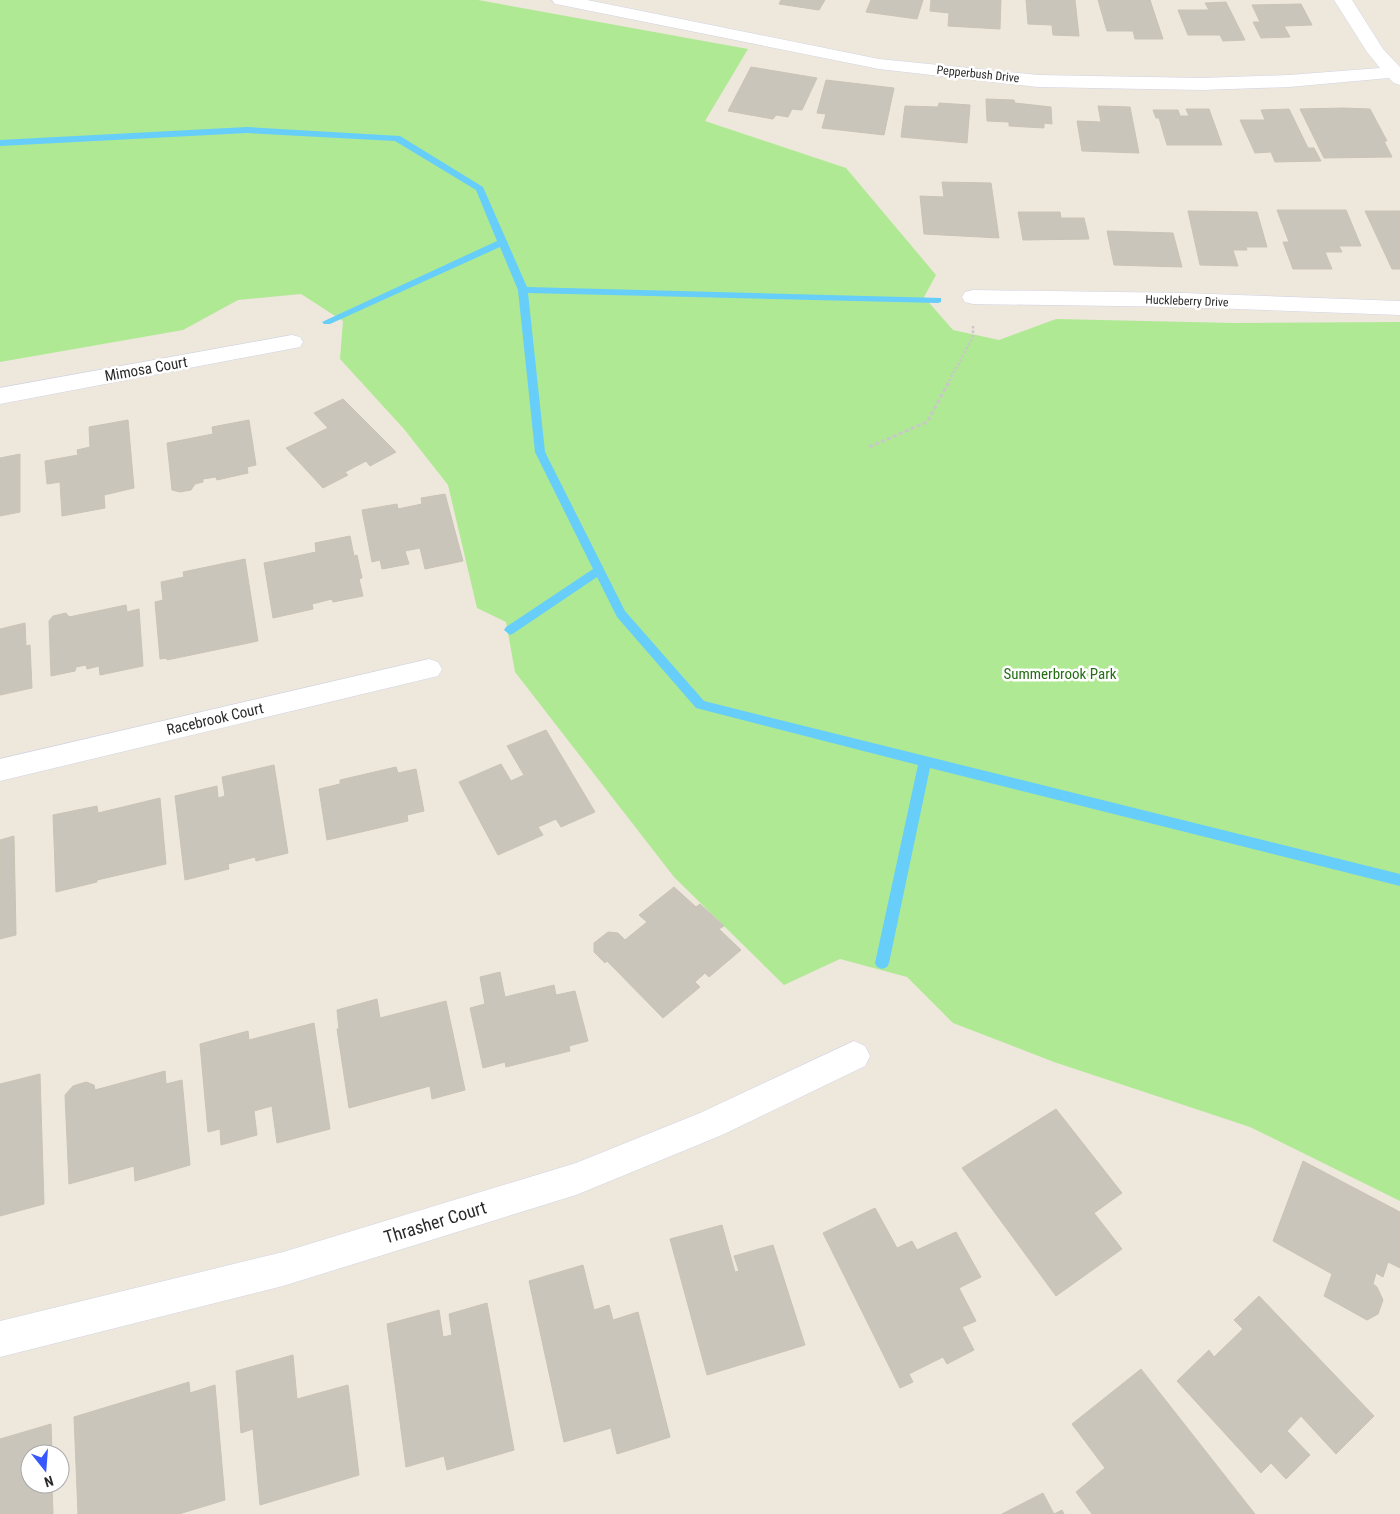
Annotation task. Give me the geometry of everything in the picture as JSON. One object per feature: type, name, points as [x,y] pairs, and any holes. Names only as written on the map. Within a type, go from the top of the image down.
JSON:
[{"type":"street","name":"Pepperbush Drive","points":[[561,0],[879,64],[1038,81],[1231,83],[1289,82],[1399,75]]},
{"type":"street","points":[[1343,0],[1376,52],[1399,75]]},
{"type":"street","name":"Huckleberry Drive","points":[[973,297],[1184,300],[1400,308]]},
{"type":"street","name":"Mimosa Court","points":[[0,396],[292,342]]},
{"type":"street","name":"Racebrook Court","points":[[0,770],[430,669]]},
{"type":"street","name":"Thrasher Court","points":[[0,1340],[283,1269],[576,1179],[711,1124],[854,1056]]},
{"type":"path","points":[[869,447],[928,422],[973,336],[973,297]]},
{"type":"green space","name":"Summerbrook Park","points":[[0,0],[478,0],[748,49],[705,121],[846,168],[936,275],[924,297],[953,330],[999,340],[1056,319],[1234,323],[1400,322],[1400,1201],[1250,1127],[1054,1062],[953,1023],[907,977],[840,959],[784,985],[674,877],[515,672],[506,622],[477,608],[448,485],[404,429],[340,359],[343,321],[301,294],[238,300],[183,330],[0,362]]},
{"type":"building","points":[[781,0],[825,0],[819,10],[779,4]]},
{"type":"building","points":[[871,0],[923,0],[917,19],[866,12]]},
{"type":"building","points":[[931,0],[1001,0],[1000,29],[948,26],[949,13],[930,11]]},
{"type":"building","points":[[1026,0],[1075,0],[1079,36],[1053,35],[1052,25],[1028,24]]},
{"type":"building","points":[[1098,0],[1150,0],[1163,39],[1135,39],[1133,31],[1107,31]]},
{"type":"building","points":[[1226,2],[1245,40],[1223,41],[1220,35],[1188,35],[1178,10],[1209,10],[1205,3]]},
{"type":"building","points":[[1301,4],[1312,25],[1284,26],[1290,37],[1261,38],[1253,22],[1260,22],[1252,5]]},
{"type":"building","points":[[751,67],[817,78],[802,110],[792,109],[788,117],[776,115],[773,119],[728,111]]},
{"type":"building","points":[[826,80],[894,88],[884,135],[822,128],[826,114],[817,113]]},
{"type":"building","points":[[986,99],[1014,100],[1015,103],[1051,107],[1052,124],[1044,123],[1044,128],[1009,126],[1009,122],[987,121]]},
{"type":"building","points":[[939,103],[970,105],[967,143],[901,137],[905,106],[938,107]]},
{"type":"building","points":[[1098,106],[1130,107],[1139,153],[1082,151],[1077,121],[1101,122]]},
{"type":"building","points":[[1186,109],[1209,109],[1222,145],[1167,145],[1159,118],[1156,118],[1153,110],[1178,110],[1180,116],[1189,116]]},
{"type":"building","points":[[1289,109],[1308,148],[1314,148],[1321,161],[1275,162],[1271,152],[1255,153],[1240,120],[1265,120],[1261,110]]},
{"type":"building","points":[[1300,109],[1370,109],[1387,141],[1384,141],[1392,157],[1324,158]]},
{"type":"building","points":[[942,182],[991,183],[999,238],[924,234],[920,196],[944,197]]},
{"type":"building","points":[[1277,210],[1346,210],[1361,246],[1339,246],[1342,252],[1325,252],[1332,269],[1293,269],[1283,242],[1289,242]]},
{"type":"building","points":[[1188,211],[1257,212],[1267,247],[1246,247],[1247,250],[1233,250],[1238,266],[1200,265]]},
{"type":"building","points":[[1365,211],[1400,211],[1400,269],[1392,269]]},
{"type":"building","points":[[1018,212],[1060,212],[1061,218],[1084,218],[1089,239],[1023,240]]},
{"type":"building","points":[[1107,231],[1173,233],[1182,267],[1114,265]]},
{"type":"building","points":[[343,399],[396,452],[370,466],[366,461],[345,472],[348,475],[323,488],[286,448],[328,428],[314,413]]},
{"type":"building","points":[[128,420],[134,488],[104,495],[105,508],[62,516],[60,482],[47,484],[45,461],[78,455],[77,450],[90,447],[89,427]]},
{"type":"building","points":[[249,420],[256,465],[247,467],[248,473],[217,480],[216,477],[203,479],[203,482],[195,484],[191,490],[180,492],[172,490],[167,443],[213,434],[212,427]]},
{"type":"building","points":[[20,454],[20,512],[0,516],[0,458]]},
{"type":"building","points":[[445,494],[463,561],[425,569],[420,548],[405,551],[409,564],[382,569],[380,560],[372,562],[362,510],[397,504],[398,509],[422,504],[421,498]]},
{"type":"building","points":[[350,536],[354,556],[357,555],[362,578],[359,579],[363,596],[333,602],[332,599],[312,604],[313,609],[273,618],[264,563],[316,552],[315,543]]},
{"type":"building","points":[[245,559],[258,641],[167,660],[167,658],[160,659],[155,602],[163,600],[161,582],[184,577],[183,572]]},
{"type":"building","points":[[126,605],[127,612],[139,609],[143,666],[100,675],[99,666],[87,669],[86,665],[76,667],[75,671],[51,676],[49,621],[53,616],[66,613],[69,617]]},
{"type":"building","points":[[25,623],[26,646],[30,645],[32,688],[0,695],[0,629]]},
{"type":"building","points":[[546,730],[595,812],[561,827],[556,819],[538,827],[543,835],[498,855],[459,782],[501,764],[511,781],[524,775],[507,746]]},
{"type":"building","points":[[274,765],[288,853],[256,861],[255,857],[228,864],[229,869],[185,880],[175,796],[217,786],[218,798],[225,796],[222,777]]},
{"type":"building","points":[[396,767],[398,773],[416,769],[424,811],[407,815],[408,821],[327,840],[319,789],[340,784],[340,780]]},
{"type":"building","points":[[160,798],[166,864],[97,880],[97,882],[56,892],[53,815],[97,806],[98,813]]},
{"type":"building","points":[[14,836],[16,935],[0,939],[0,840]]},
{"type":"building","points":[[674,887],[696,907],[700,904],[724,926],[719,929],[741,950],[709,977],[705,973],[695,982],[700,987],[663,1018],[607,961],[605,963],[594,952],[594,943],[608,932],[618,933],[625,940],[647,922],[639,915]]},
{"type":"building","points":[[500,972],[505,997],[554,985],[556,995],[575,991],[588,1041],[569,1046],[570,1051],[506,1067],[505,1062],[483,1068],[470,1008],[485,1004],[480,977]]},
{"type":"building","points":[[377,999],[380,1018],[446,1001],[465,1090],[432,1099],[430,1086],[349,1108],[337,1029],[339,1029],[337,1010]]},
{"type":"building","points":[[314,1023],[330,1129],[277,1143],[272,1106],[254,1111],[257,1135],[221,1145],[220,1129],[208,1132],[200,1044],[248,1031],[249,1040]]},
{"type":"building","points":[[165,1071],[166,1084],[182,1080],[190,1165],[135,1181],[134,1166],[69,1184],[65,1095],[73,1086],[86,1082],[94,1085],[95,1090]]},
{"type":"building","points":[[40,1074],[44,1204],[0,1216],[0,1084]]},
{"type":"building","points":[[1056,1109],[1122,1193],[1094,1213],[1122,1249],[1056,1296],[962,1168]]},
{"type":"building","points":[[1303,1161],[1400,1212],[1400,1268],[1388,1262],[1383,1277],[1376,1273],[1373,1284],[1377,1287],[1383,1300],[1378,1314],[1367,1320],[1324,1296],[1332,1274],[1273,1241]]},
{"type":"building","points":[[875,1208],[897,1248],[912,1241],[917,1250],[956,1232],[981,1277],[959,1288],[976,1321],[962,1327],[974,1350],[947,1364],[943,1357],[909,1374],[913,1382],[900,1388],[823,1233]]},
{"type":"building","points":[[722,1225],[735,1272],[739,1271],[734,1256],[773,1245],[805,1345],[707,1375],[670,1239]]},
{"type":"building","points":[[583,1265],[594,1310],[609,1305],[613,1320],[638,1312],[670,1437],[617,1454],[611,1428],[564,1442],[529,1281]]},
{"type":"building","points":[[1259,1296],[1374,1416],[1336,1454],[1301,1416],[1287,1431],[1310,1455],[1286,1479],[1271,1463],[1261,1473],[1177,1381],[1209,1350],[1214,1357],[1243,1329],[1234,1320]]},
{"type":"building","points":[[487,1303],[514,1450],[447,1470],[444,1456],[406,1467],[387,1324],[439,1310],[443,1337],[452,1335],[449,1314]]},
{"type":"building","points":[[293,1355],[297,1399],[348,1385],[359,1475],[260,1505],[253,1429],[241,1433],[236,1371]]},
{"type":"building","points":[[1141,1369],[1255,1514],[1092,1514],[1076,1492],[1105,1468],[1072,1424]]},
{"type":"building","points":[[189,1382],[190,1393],[215,1385],[225,1500],[179,1514],[78,1514],[74,1417]]},
{"type":"building","points":[[51,1424],[52,1444],[20,1444],[20,1494],[52,1494],[53,1514],[0,1514],[0,1439]]},
{"type":"building","points":[[1043,1493],[1054,1514],[1002,1514]]},
{"type":"building","points":[[1062,1510],[1064,1514],[1054,1514]]},
{"type":"waterway","points":[[0,143],[247,130],[397,138],[480,189],[503,242]]},
{"type":"waterway","points":[[327,322],[503,242]]},
{"type":"waterway","points":[[503,242],[523,290]]},
{"type":"waterway","points":[[523,290],[938,300]]},
{"type":"waterway","points":[[523,290],[540,452],[599,570]]},
{"type":"waterway","points":[[510,630],[599,570]]},
{"type":"waterway","points":[[599,570],[621,614],[700,705],[1400,880]]},
{"type":"waterway","points":[[882,963],[925,762]]}]
